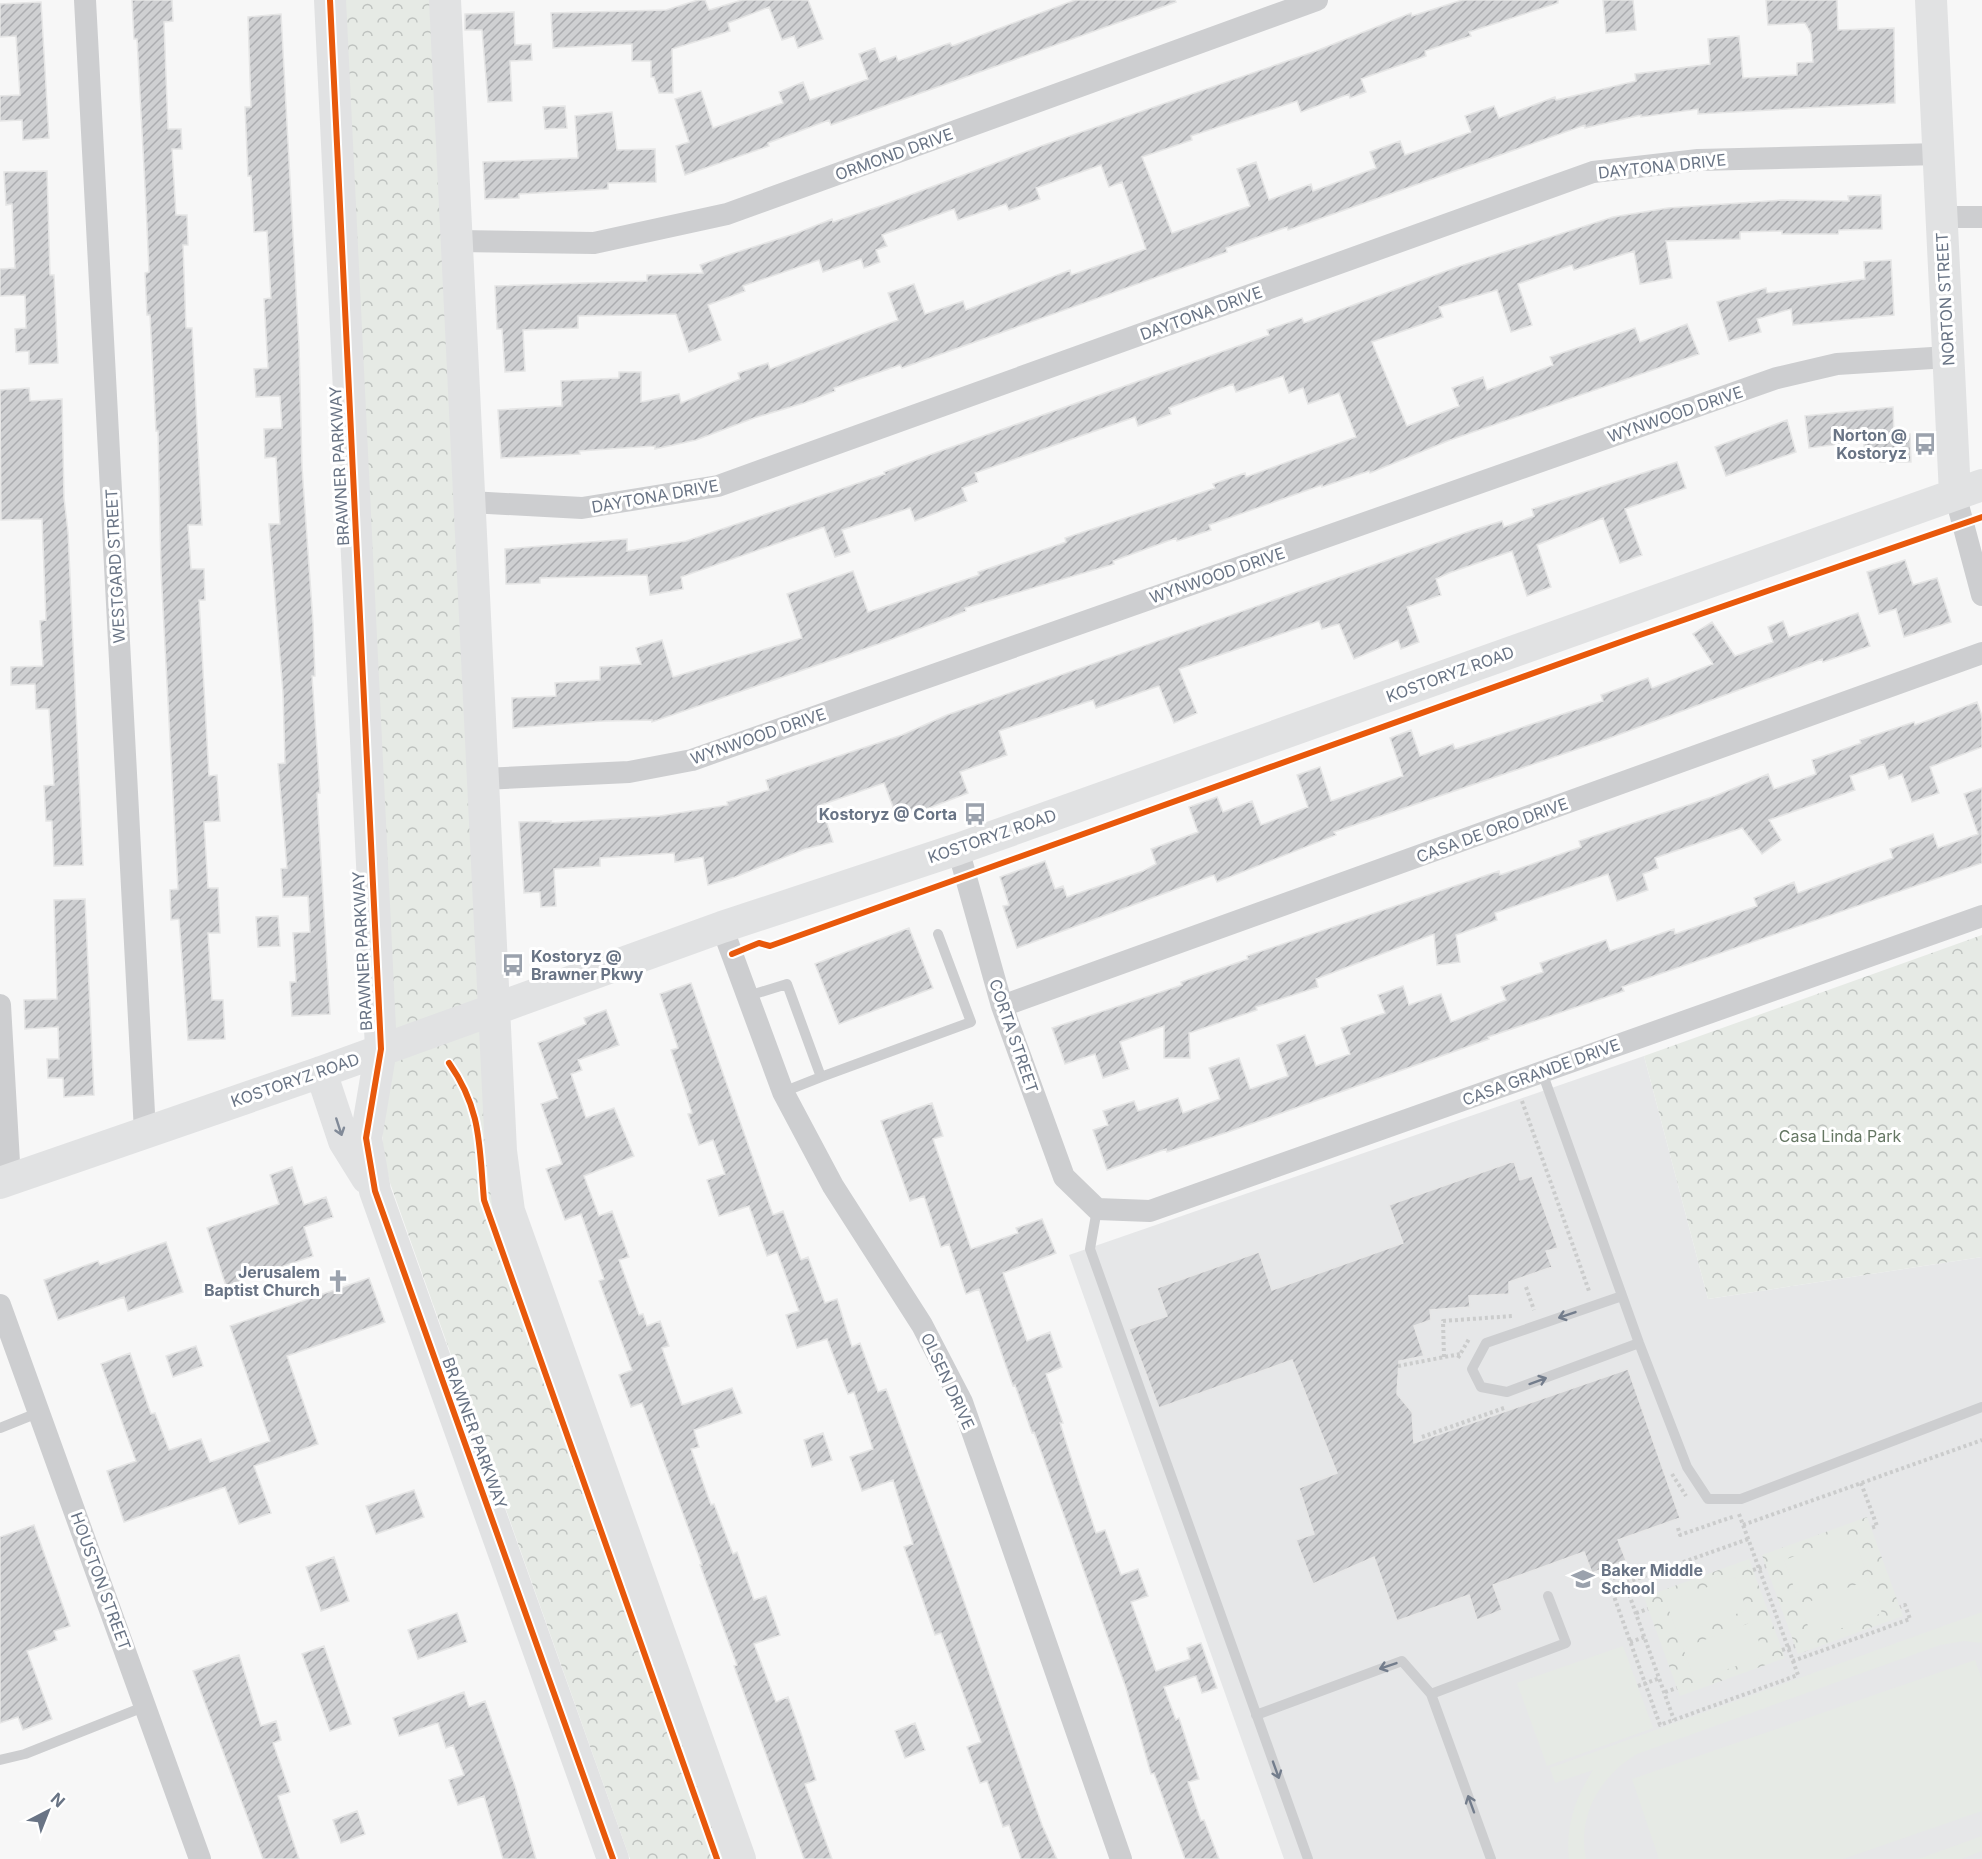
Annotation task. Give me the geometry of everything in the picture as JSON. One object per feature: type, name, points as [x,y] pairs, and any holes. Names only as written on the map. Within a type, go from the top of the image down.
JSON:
[{"type":"street","name":"WESTGARD STREET","points":[[85,0],[145,1132]]},
{"type":"street","name":"BRAWNER PARKWAY","points":[[330,0],[381,1049],[366,1137],[375,1191],[613,1859]]},
{"type":"street","points":[[445,0],[501,1151],[509,1210],[740,1859]]},
{"type":"street","name":"ORMOND DRIVE","points":[[457,241],[594,243],[727,214],[1317,0]]},
{"type":"street","name":"NORTON STREET","points":[[1931,0],[1948,357],[1969,489],[1982,595]]},
{"type":"street","name":"DAYTONA DRIVE","points":[[470,502],[582,508],[718,486],[1593,172],[1698,160],[1938,154]]},
{"type":"street","points":[[1941,217],[1982,217]]},
{"type":"street","name":"WYNWOOD DRIVE","points":[[483,779],[629,772],[692,760],[1778,378],[1838,364],[1948,357]]},
{"type":"street","name":"KOSTORYZ ROAD","points":[[5,1181],[321,1072],[494,1007],[722,927],[958,849],[1969,489]]},
{"type":"street","name":"CASA DE ORO DRIVE","points":[[1002,1006],[1982,653]]},
{"type":"street","name":"CORTA STREET","points":[[958,849],[1002,1006],[1064,1177],[1097,1209]]},
{"type":"street","name":"CASA GRANDE DRIVE","points":[[1097,1209],[1150,1211],[1982,916]]},
{"type":"street","name":"OLSEN DRIVE","points":[[722,927],[783,1092],[833,1186],[922,1325],[962,1402],[1121,1859]]},
{"type":"street","points":[[0,1005],[5,1181]]},
{"type":"street","points":[[321,1072],[344,1141],[375,1191]]},
{"type":"street","name":"HOUSTON STREET","points":[[0,1305],[200,1859]]},
{"type":"lane","points":[[783,1092],[970,1022],[938,934]]},
{"type":"lane","points":[[748,996],[787,984],[821,1077]]},
{"type":"lane","points":[[1542,1072],[1639,1343],[1688,1467],[1708,1499],[1741,1499],[1982,1407]]},
{"type":"lane","points":[[1097,1209],[1090,1249],[1308,1859]]},
{"type":"lane","points":[[1622,1296],[1486,1343],[1472,1369],[1481,1387],[1507,1392],[1639,1343]]},
{"type":"lane","points":[[0,1428],[40,1412]]},
{"type":"lane","points":[[1431,1694],[1566,1642],[1548,1596]]},
{"type":"lane","points":[[1256,1714],[1402,1661],[1431,1694],[1491,1859]]},
{"type":"lane","points":[[0,1760],[25,1754],[146,1706]]},
{"type":"path","points":[[1521,1097],[1590,1290],[1579,1294]]},
{"type":"path","points":[[1526,1287],[1534,1311]]},
{"type":"path","points":[[1527,1313],[1545,1306]]},
{"type":"path","points":[[1444,1357],[1443,1321],[1521,1315]]},
{"type":"path","points":[[1398,1366],[1460,1354]]},
{"type":"path","points":[[1422,1437],[1513,1404]]},
{"type":"path","points":[[1743,1526],[1982,1440]]},
{"type":"path","points":[[1669,1464],[1674,1481],[1691,1501]]},
{"type":"path","points":[[1861,1483],[1877,1526],[1871,1528]]},
{"type":"path","points":[[1727,1512],[1737,1510],[1739,1515],[1759,1568],[1798,1675],[1660,1725],[1611,1588],[1748,1539]]},
{"type":"path","points":[[1678,1528],[1680,1535],[1739,1515]]},
{"type":"path","points":[[1753,1570],[1766,1566]]},
{"type":"path","points":[[1612,1571],[1618,1586]]},
{"type":"path","points":[[1625,1583],[1674,1720]]},
{"type":"path","points":[[1793,1660],[1910,1619],[1905,1605],[1900,1607]]},
{"type":"path","points":[[1636,1613],[1648,1609]]},
{"type":"path","points":[[1630,1642],[1645,1637]]},
{"type":"path","points":[[1782,1650],[1795,1646]]},
{"type":"path","points":[[1638,1686],[1660,1678]]},
{"type":"path","points":[[1665,1692],[1677,1688]]},
{"type":"shaded area","name":"Baker Middle School","points":[[1644,1056],[1708,1299],[1982,1257],[1982,1859],[1284,1859],[1069,1255]]},
{"type":"green space","points":[[341,0],[433,0],[490,1174],[728,1859],[630,1859],[390,1183],[383,1153]]},
{"type":"green space","name":"Casa Linda Park","points":[[1982,935],[1982,1257],[1708,1299],[1644,1056]]},
{"type":"green space","points":[[1867,1517],[1903,1616],[1798,1654],[1762,1555]]},
{"type":"green space","points":[[1853,1535],[1865,1568],[1796,1593],[1784,1560]]},
{"type":"green space","points":[[1749,1559],[1785,1658],[1680,1696],[1644,1597]]},
{"type":"green space","points":[[1735,1577],[1747,1610],[1678,1635],[1666,1602]]},
{"type":"green space","points":[[1869,1580],[1882,1613],[1813,1639],[1800,1605]]},
{"type":"green space","points":[[1982,1612],[1982,1643],[1964,1641],[1940,1645],[1637,1754],[1612,1774],[1594,1798],[1585,1827],[1586,1859],[1569,1859],[1570,1823],[1577,1801],[1593,1770],[1555,1783],[1550,1768]]},
{"type":"green space","points":[[1752,1622],[1764,1656],[1695,1681],[1683,1648]]},
{"type":"green space","points":[[1623,1646],[1653,1728],[1547,1766],[1517,1683]]},
{"type":"green space","points":[[1975,1660],[1982,1680],[1982,1811],[1843,1859],[1659,1859],[1632,1779]]},
{"type":"green space","points":[[1982,1836],[1982,1851],[1961,1859],[1918,1859]]},
{"type":"building","points":[[132,0],[172,0],[173,21],[164,22],[168,129],[181,129],[182,149],[172,149],[176,215],[187,215],[188,245],[183,245],[186,328],[192,328],[202,525],[188,525],[191,569],[204,569],[205,600],[199,600],[209,776],[217,775],[220,821],[204,822],[208,888],[218,888],[220,933],[208,933],[212,1000],[223,1000],[225,1039],[188,1040],[179,919],[171,920],[170,890],[178,889],[161,571],[158,431],[156,431],[150,315],[147,315],[145,273],[149,272],[146,205],[137,39],[134,39]]},
{"type":"building","points":[[705,0],[709,10],[742,0],[808,0],[823,39],[798,48],[794,36],[782,40],[769,7],[728,23],[730,31],[672,49],[673,93],[659,93],[654,77],[651,77],[651,61],[632,61],[632,44],[553,48],[551,13],[666,10]]},
{"type":"building","points":[[1075,0],[1175,0],[1176,2],[831,125],[829,120],[768,143],[769,146],[685,175],[676,146],[689,142],[675,99],[701,91],[713,128],[783,103],[779,92],[803,82],[810,100],[868,79],[859,54],[875,48],[880,62],[896,56],[898,61],[950,43],[952,46]]},
{"type":"building","points":[[1462,0],[1558,0],[1558,3],[1469,32],[1471,36],[1425,51],[1426,56],[1361,79],[1366,92],[1350,98],[1349,94],[1301,112],[1297,101],[1191,136],[1192,140],[1142,157],[1172,233],[1250,206],[1237,169],[1256,162],[1269,200],[1311,184],[1313,191],[1376,168],[1370,152],[1400,141],[1405,155],[1471,132],[1465,116],[1494,106],[1499,118],[1555,97],[1556,100],[1636,81],[1635,74],[1710,64],[1708,39],[1739,36],[1743,78],[1797,75],[1797,63],[1813,62],[1811,34],[1805,23],[1768,25],[1766,0],[1837,0],[1838,30],[1894,28],[1895,103],[1698,114],[1698,109],[1641,117],[1641,115],[1585,128],[1585,125],[1288,230],[1287,227],[1226,248],[1227,252],[902,368],[900,365],[834,388],[835,391],[804,403],[754,418],[696,440],[655,449],[655,446],[579,451],[580,454],[501,458],[498,410],[562,406],[561,381],[619,378],[619,372],[641,372],[641,402],[679,394],[681,403],[740,379],[738,373],[768,363],[770,369],[898,320],[888,293],[914,284],[925,314],[963,301],[966,310],[1070,270],[1071,275],[1146,249],[1122,182],[1109,187],[1101,165],[1036,188],[1040,199],[1009,210],[1006,204],[958,220],[954,209],[882,235],[887,246],[876,250],[880,262],[864,268],[861,259],[823,272],[819,260],[743,286],[745,291],[708,305],[721,340],[689,352],[676,314],[578,316],[578,328],[523,330],[525,371],[505,372],[502,329],[497,329],[495,286],[647,281],[647,275],[703,273],[700,265],[832,219],[833,222],[883,205],[1041,146],[1316,51],[1411,13],[1412,16]]},
{"type":"building","points":[[1603,0],[1633,0],[1636,30],[1606,33]]},
{"type":"building","points":[[41,2],[49,138],[23,140],[22,120],[0,121],[0,96],[20,95],[16,36],[0,37],[0,4]]},
{"type":"building","points":[[514,12],[515,45],[531,44],[532,60],[510,61],[512,101],[488,102],[482,30],[465,30],[465,14]]},
{"type":"building","points":[[281,14],[299,345],[302,467],[313,623],[315,676],[312,676],[320,793],[317,793],[330,1014],[292,1016],[290,982],[296,982],[293,933],[310,932],[308,896],[283,897],[281,869],[287,868],[278,764],[285,763],[283,693],[269,524],[280,524],[276,457],[265,458],[264,429],[282,428],[280,396],[256,397],[254,369],[268,368],[264,299],[271,298],[267,231],[254,232],[251,176],[248,176],[245,107],[251,107],[248,17]]},
{"type":"building","points":[[565,106],[567,128],[545,129],[543,107]]},
{"type":"building","points":[[612,112],[617,150],[655,149],[656,182],[608,183],[608,189],[519,194],[519,198],[485,199],[483,162],[578,158],[575,116]]},
{"type":"building","points":[[47,171],[50,275],[54,275],[58,363],[29,364],[29,351],[16,352],[15,329],[26,328],[25,295],[0,296],[0,269],[15,268],[12,204],[6,205],[4,172]]},
{"type":"building","points":[[1881,195],[1882,229],[1839,230],[1838,234],[1782,234],[1782,231],[1740,232],[1740,239],[1666,241],[1672,278],[1640,284],[1634,251],[1574,270],[1572,265],[1518,284],[1532,325],[1511,332],[1497,290],[1439,307],[1443,317],[1372,342],[1407,426],[1459,406],[1452,388],[1483,377],[1487,390],[1553,365],[1550,357],[1635,328],[1640,342],[1687,324],[1699,354],[1450,440],[1370,473],[1369,471],[1322,487],[1322,485],[1209,525],[1211,530],[1177,541],[1176,538],[1113,561],[1114,564],[965,608],[966,611],[887,641],[652,722],[652,720],[603,721],[513,728],[512,698],[556,696],[555,683],[600,680],[600,667],[641,664],[636,648],[662,640],[673,677],[802,638],[787,594],[853,571],[868,612],[979,575],[978,572],[1066,542],[1065,538],[1215,488],[1213,484],[1245,473],[1246,477],[1356,437],[1339,393],[1308,404],[1303,388],[1289,393],[1283,376],[1236,392],[1233,384],[1169,408],[1171,414],[1138,426],[1135,417],[975,473],[978,482],[962,488],[967,501],[915,521],[910,508],[842,530],[850,552],[835,557],[824,527],[681,577],[683,589],[650,595],[647,575],[540,578],[540,583],[506,584],[505,549],[627,539],[627,551],[686,541],[885,474],[884,472],[932,454],[1269,335],[1267,330],[1302,318],[1304,323],[1457,267],[1613,217],[1668,208],[1782,200],[1849,201],[1848,196]]},
{"type":"building","points":[[1891,260],[1894,315],[1793,325],[1791,309],[1757,319],[1761,332],[1729,341],[1717,302],[1766,288],[1767,293],[1865,279],[1864,262]]},
{"type":"building","points":[[29,388],[30,401],[62,399],[64,498],[68,532],[83,865],[54,866],[52,821],[46,821],[44,786],[54,785],[49,709],[36,709],[35,684],[11,685],[11,667],[43,666],[40,621],[46,620],[42,519],[1,520],[0,390]]},
{"type":"building","points":[[1893,407],[1894,435],[1910,434],[1911,462],[1880,462],[1880,449],[1864,449],[1864,441],[1809,448],[1805,416]]},
{"type":"building","points":[[1787,420],[1796,452],[1726,476],[1715,447]]},
{"type":"building","points":[[1677,462],[1686,488],[1625,509],[1642,555],[1620,563],[1603,518],[1537,545],[1551,587],[1527,596],[1512,551],[1449,573],[1436,579],[1441,595],[1407,607],[1419,642],[1401,649],[1398,640],[1354,659],[1339,624],[1322,629],[1319,621],[1179,669],[1197,713],[1174,723],[1159,686],[1096,708],[1093,700],[999,731],[1007,755],[960,772],[968,793],[898,820],[884,783],[821,805],[833,842],[805,849],[735,877],[708,885],[703,857],[675,862],[674,853],[600,858],[600,866],[554,869],[556,906],[541,907],[540,892],[524,893],[519,822],[551,821],[551,823],[660,816],[728,805],[727,802],[769,790],[766,780],[902,735],[947,715],[1473,530],[1502,521],[1504,527],[1534,516],[1532,509]]},
{"type":"building","points":[[1905,560],[1913,585],[1937,578],[1951,622],[1904,637],[1896,609],[1879,614],[1867,572]]},
{"type":"building","points":[[1858,613],[1870,646],[1823,662],[1822,659],[1607,739],[1334,832],[1336,835],[1217,882],[1214,875],[1017,948],[1003,906],[1009,905],[1000,877],[1045,861],[1055,889],[1063,886],[1067,897],[1143,871],[1156,864],[1151,849],[1198,832],[1189,807],[1217,797],[1223,812],[1252,801],[1261,825],[1308,807],[1297,775],[1320,767],[1331,801],[1403,776],[1390,738],[1411,730],[1420,756],[1453,744],[1455,749],[1603,701],[1601,695],[1648,678],[1652,688],[1713,664],[1693,634],[1712,622],[1735,656],[1773,642],[1768,627],[1783,621],[1789,637]]},
{"type":"building","points":[[1977,702],[1982,716],[1982,747],[1930,767],[1939,793],[1912,802],[1902,774],[1889,779],[1884,764],[1850,776],[1855,790],[1769,820],[1781,840],[1762,854],[1742,828],[1655,858],[1658,868],[1643,874],[1648,890],[1617,901],[1608,874],[1495,913],[1497,920],[1456,935],[1460,962],[1437,965],[1434,934],[1316,979],[1318,987],[1256,1007],[1257,1010],[1189,1033],[1190,1058],[1164,1058],[1164,1026],[1120,1042],[1129,1069],[1103,1078],[1095,1054],[1065,1064],[1052,1028],[1182,985],[1181,982],[1248,959],[1247,956],[1499,871],[1500,875],[1581,847],[1579,841],[1715,796],[1768,774],[1774,789],[1816,774],[1812,760],[1861,743],[1860,740],[1914,722],[1915,725]]},
{"type":"building","points":[[1982,788],[1982,863],[1622,987],[1624,991],[1488,1037],[1489,1039],[1231,1131],[1167,1152],[1166,1149],[1107,1170],[1093,1130],[1108,1125],[1103,1111],[1134,1101],[1138,1111],[1178,1098],[1183,1113],[1220,1099],[1209,1068],[1239,1058],[1250,1089],[1288,1076],[1277,1045],[1305,1035],[1316,1066],[1350,1054],[1341,1028],[1385,1013],[1378,995],[1403,986],[1409,1005],[1441,994],[1451,1022],[1506,1000],[1501,987],[1543,972],[1540,963],[1606,940],[1610,951],[1674,929],[1675,934],[1757,906],[1754,898],[1794,882],[1798,893],[1893,858],[1890,849],[1933,834],[1938,848],[1978,834],[1964,794]]},
{"type":"building","points":[[85,899],[94,1095],[64,1097],[63,1078],[48,1078],[47,1059],[59,1059],[58,1027],[25,1029],[24,1000],[57,999],[54,900]]},
{"type":"building","points":[[278,916],[280,946],[258,947],[256,917]]},
{"type":"building","points":[[909,928],[933,988],[839,1024],[815,964]]},
{"type":"building","points":[[691,983],[773,1215],[783,1211],[801,1260],[808,1257],[825,1303],[837,1299],[852,1347],[860,1343],[878,1392],[886,1389],[953,1570],[1042,1825],[1057,1859],[1021,1859],[1009,1825],[1003,1827],[987,1781],[980,1783],[967,1747],[981,1742],[941,1633],[935,1635],[904,1547],[913,1544],[893,1480],[862,1491],[850,1457],[873,1449],[854,1392],[848,1394],[827,1339],[797,1348],[786,1315],[799,1311],[777,1252],[767,1256],[749,1206],[719,1216],[707,1180],[725,1174],[713,1140],[699,1145],[688,1114],[692,1113],[671,1050],[678,1048],[660,994]]},
{"type":"building","points":[[606,1010],[619,1045],[578,1060],[582,1070],[571,1074],[586,1118],[614,1108],[634,1156],[584,1176],[599,1216],[612,1211],[629,1257],[619,1260],[639,1315],[643,1314],[647,1326],[660,1321],[669,1346],[662,1348],[682,1405],[732,1388],[742,1413],[694,1430],[699,1447],[691,1449],[711,1505],[714,1504],[733,1554],[737,1552],[754,1600],[766,1596],[780,1635],[754,1644],[776,1702],[788,1697],[816,1780],[805,1784],[832,1859],[804,1859],[734,1666],[737,1665],[700,1565],[702,1565],[642,1403],[631,1407],[619,1375],[632,1370],[599,1281],[604,1279],[581,1214],[565,1220],[546,1169],[562,1164],[541,1104],[558,1098],[538,1043],[586,1024],[584,1018]]},
{"type":"building","points":[[932,1103],[943,1136],[933,1139],[971,1249],[1018,1233],[1016,1228],[1042,1219],[1056,1253],[1003,1273],[1027,1341],[1050,1332],[1062,1367],[1046,1374],[1063,1423],[1060,1423],[1096,1533],[1105,1530],[1121,1575],[1138,1569],[1148,1596],[1131,1602],[1156,1671],[1190,1659],[1187,1648],[1201,1643],[1217,1688],[1202,1693],[1196,1676],[1164,1687],[1176,1720],[1179,1718],[1199,1779],[1188,1782],[1201,1821],[1204,1820],[1219,1859],[1185,1859],[1154,1773],[1151,1774],[1126,1688],[1034,1432],[1032,1433],[1015,1385],[1013,1386],[979,1289],[966,1294],[949,1244],[941,1247],[924,1196],[910,1201],[881,1121]]},
{"type":"building","points":[[1514,1161],[1520,1180],[1532,1176],[1558,1248],[1546,1251],[1552,1267],[1509,1282],[1509,1294],[1469,1296],[1470,1307],[1430,1310],[1431,1320],[1414,1326],[1424,1356],[1399,1361],[1397,1394],[1412,1412],[1414,1443],[1628,1369],[1680,1518],[1618,1540],[1626,1560],[1592,1573],[1584,1552],[1493,1585],[1502,1610],[1477,1620],[1469,1595],[1397,1621],[1374,1557],[1313,1584],[1296,1540],[1314,1534],[1299,1488],[1337,1473],[1292,1360],[1159,1408],[1129,1329],[1167,1316],[1157,1288],[1259,1252],[1272,1290],[1403,1243],[1389,1205]]},
{"type":"building","points":[[292,1167],[304,1205],[326,1197],[333,1217],[304,1227],[313,1256],[226,1286],[207,1228],[279,1204],[270,1175]]},
{"type":"building","points":[[166,1242],[183,1292],[128,1311],[124,1297],[58,1320],[44,1280],[98,1261],[100,1265]]},
{"type":"building","points":[[369,1278],[385,1322],[287,1356],[318,1444],[254,1466],[271,1513],[239,1524],[225,1487],[124,1522],[107,1471],[136,1461],[101,1364],[130,1353],[151,1414],[155,1413],[169,1450],[201,1439],[210,1462],[270,1441],[230,1326]]},
{"type":"building","points":[[196,1346],[203,1366],[173,1377],[166,1356]]},
{"type":"building","points":[[823,1433],[832,1460],[812,1467],[804,1440]]},
{"type":"building","points":[[414,1490],[424,1517],[376,1534],[366,1506]]},
{"type":"building","points":[[34,1525],[70,1626],[54,1631],[57,1640],[27,1651],[52,1719],[23,1730],[18,1717],[0,1723],[0,1537]]},
{"type":"building","points":[[334,1557],[349,1601],[321,1611],[306,1567]]},
{"type":"building","points":[[457,1613],[467,1642],[418,1659],[408,1630]]},
{"type":"building","points":[[324,1646],[351,1724],[330,1731],[302,1654]]},
{"type":"building","points":[[239,1655],[261,1726],[276,1721],[281,1740],[273,1743],[290,1792],[278,1796],[299,1859],[263,1859],[193,1671]]},
{"type":"building","points":[[464,1692],[469,1707],[485,1701],[515,1786],[536,1859],[503,1859],[484,1796],[458,1805],[449,1780],[464,1775],[453,1745],[446,1748],[438,1723],[399,1736],[393,1718]]},
{"type":"building","points":[[915,1723],[925,1750],[905,1758],[895,1731]]},
{"type":"building","points":[[357,1811],[365,1834],[341,1843],[333,1820]]},
{"type":"cycle path","points":[[330,0],[381,1049],[366,1138],[375,1191],[613,1859]]},
{"type":"cycle path","points":[[732,954],[759,943],[770,946],[1640,635],[1982,517]]},
{"type":"cycle path","points":[[449,1063],[460,1080],[473,1113],[477,1129],[484,1200],[717,1859]]},
{"type":"place","name":"Norton @ Kostoryz","points":[[1925,444]]},
{"type":"place","name":"Kostoryz @ Corta","points":[[975,814]]},
{"type":"place","name":"Kostoryz @ Brawner Pkwy","points":[[513,965]]},
{"type":"place","name":"Jerusalem Baptist Church","points":[[338,1281]]},
{"type":"place","name":"Baker Middle School","points":[[1583,1579]]}]
